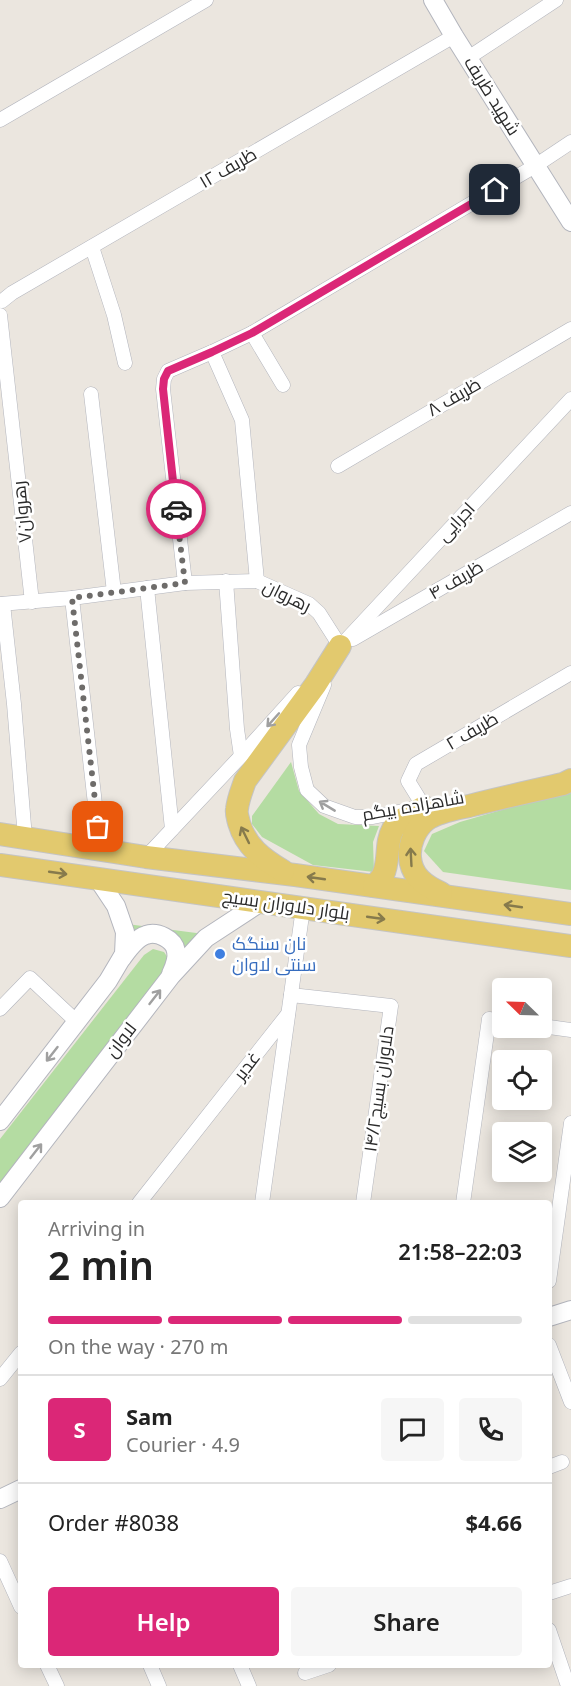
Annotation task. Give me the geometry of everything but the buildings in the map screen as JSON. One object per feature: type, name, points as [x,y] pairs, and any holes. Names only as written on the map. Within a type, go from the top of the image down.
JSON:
[{"type":"main road","points":[[287,874],[254,851],[245,839],[236,812],[239,797],[245,781],[316,684],[340,646]]},
{"type":"main road","points":[[448,896],[432,889],[420,880],[411,867],[410,850],[413,837],[426,820],[456,809],[563,784],[571,780]]},
{"type":"main road","points":[[374,886],[383,876],[389,840],[394,828],[408,816],[424,807]]},
{"type":"main road","name":"بلوار دلاوران بسیج","points":[[0,834],[146,857],[287,874],[571,914]]},
{"type":"main road","name":"بلوار دلاوران بسیج","points":[[0,865],[571,946]]},
{"type":"street","points":[[0,120],[206,0]]},
{"type":"street","name":"شهید ظریف","points":[[433,0],[571,222]]},
{"type":"street","points":[[468,58],[556,0]]},
{"type":"street","name":"ظریف ۱۲","points":[[1,306],[12,293],[454,36]]},
{"type":"street","points":[[185,583],[163,389],[168,371],[252,333],[535,166],[571,142]]},
{"type":"street","points":[[92,247],[114,315],[124,363]]},
{"type":"street","name":"رهروان۷","points":[[1,306],[32,602]]},
{"type":"street","name":"ظریف ۸","points":[[338,466],[571,329]]},
{"type":"street","points":[[252,333],[283,385]]},
{"type":"street","points":[[212,352],[242,420],[257,581]]},
{"type":"street","points":[[91,394],[114,592]]},
{"type":"street","name":"اجرایی","points":[[146,857],[571,399]]},
{"type":"street","name":"ظریف ۴","points":[[340,646],[571,513]]},
{"type":"street","points":[[226,581],[241,756]]},
{"type":"street","name":"رهروان","points":[[1,604],[72,598],[185,583],[257,581],[309,604],[319,613],[340,646]]},
{"type":"street","points":[[147,588],[172,829]]},
{"type":"street","points":[[72,598],[100,849]]},
{"type":"street","points":[[1,604],[14,704],[25,838]]},
{"type":"street","name":"شاهزاده بیگم","points":[[340,646],[299,745],[301,767],[307,790],[324,806],[355,817],[373,817],[571,774]]},
{"type":"street","name":"ظریف ۲","points":[[424,807],[408,781],[416,764],[571,673]]},
{"type":"street","points":[[0,1121],[108,981],[124,954],[126,932],[116,906],[98,879]]},
{"type":"street","name":"لاوان","points":[[0,1197],[171,976],[206,938],[261,902]]},
{"type":"street","points":[[262,1200],[303,908]]},
{"type":"street","points":[[121,959],[134,944],[146,935],[157,934],[169,940],[177,950],[171,976]]},
{"type":"street","points":[[0,1009],[30,978],[76,1022]]},
{"type":"street","name":"۱۴/۲دلاوران بسیج","points":[[291,994],[391,1006],[363,1200]]},
{"type":"street","name":"غدیر","points":[[142,1200],[289,1012]]},
{"type":"street","points":[[552,1027],[571,1030]]},
{"type":"street","points":[[464,1200],[493,1038]]},
{"type":"street","points":[[552,1259],[571,1123]]},
{"type":"street","points":[[155,1200],[158,1180]]},
{"type":"street","points":[[552,1316],[571,1310]]},
{"type":"street","points":[[552,1353],[571,1402]]},
{"type":"street","points":[[0,1379],[18,1357]]},
{"type":"street","points":[[0,1499],[18,1490]]},
{"type":"street","points":[[0,1561],[18,1600]]},
{"type":"street","points":[[552,1592],[571,1586]]},
{"type":"street","points":[[552,1639],[568,1686]]},
{"type":"street","points":[[48,1668],[57,1686]]},
{"type":"street","points":[[151,1668],[159,1686]]},
{"type":"street","points":[[241,1668],[249,1686]]},
{"type":"street","points":[[305,1673],[320,1668]]},
{"type":"green space","points":[[291,762],[299,791],[319,814],[338,824],[379,826],[373,842],[374,872],[313,865],[262,837],[252,824],[252,816]]},
{"type":"green space","points":[[571,790],[571,890],[443,872],[424,851],[432,834],[460,822]]},
{"type":"green space","points":[[127,924],[204,934],[185,952],[182,944],[132,943]]},
{"type":"green space","points":[[153,949],[164,952],[170,961],[165,973],[0,1189],[0,1139],[144,955]]},
{"type":"way so far","points":[[98,827],[72,598],[185,583],[176,509]]},
{"type":"place","name":"نان سنگک سنتی لاوان","points":[[220,954]]},
{"type":"route","points":[[176,509],[163,389],[168,371],[252,333],[495,190]]}]
